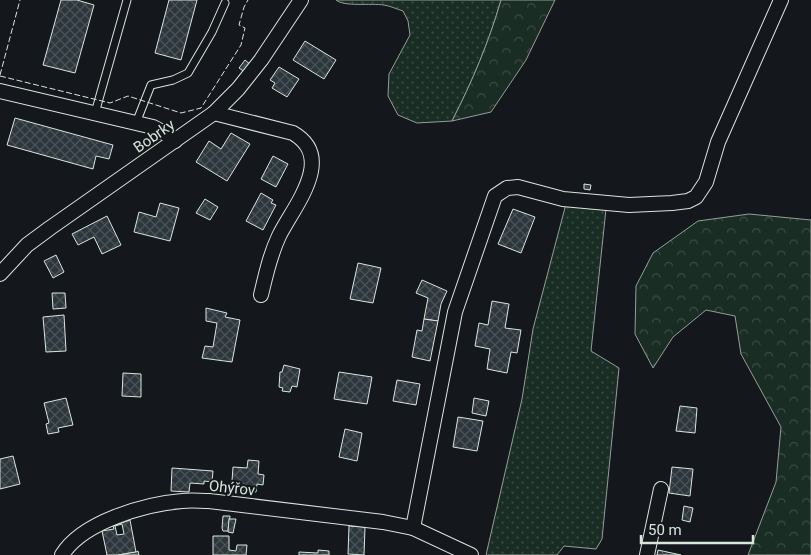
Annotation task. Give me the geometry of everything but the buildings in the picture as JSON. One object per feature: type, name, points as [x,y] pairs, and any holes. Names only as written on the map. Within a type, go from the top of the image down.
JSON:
[{"type":"street","name":"Bobrky","points":[[0,274],[27,245],[214,113],[238,89],[261,60],[301,0]]},
{"type":"street","points":[[413,528],[455,312],[495,196],[507,188],[518,187],[563,199],[630,205],[672,203],[688,201],[696,197],[706,182],[718,142],[781,0]]},
{"type":"street","points":[[0,91],[153,127],[175,141]]},
{"type":"street","points":[[214,113],[293,133],[302,139],[309,148],[313,162],[311,178],[272,253],[261,295]]},
{"type":"street","points":[[647,555],[661,489]]},
{"type":"street","name":"Ohýřov","points":[[62,555],[80,535],[102,523],[148,506],[182,501],[209,501],[383,522],[413,528],[472,555]]},
{"type":"lane","points":[[95,113],[127,0]]},
{"type":"lane","points":[[136,124],[151,84],[172,80],[188,72],[212,32],[225,3]]},
{"type":"green space","points":[[336,0],[501,0],[479,62],[452,121],[417,123],[398,115],[388,96],[389,74],[410,35],[408,21],[403,11],[384,5],[351,4]]},
{"type":"green space","points":[[501,0],[555,0],[526,60],[491,112],[452,121],[480,62]]},
{"type":"green space","points":[[567,200],[606,209],[591,351],[619,368],[602,539],[596,549],[564,546],[557,555],[486,555],[522,399],[533,329]]},
{"type":"green space","points":[[749,214],[811,220],[811,555],[748,555],[776,482],[781,427],[741,354],[735,316],[706,310],[673,337],[653,368],[635,334],[636,286],[653,253],[698,221]]},
{"type":"fence","points":[[0,75],[20,0]]},
{"type":"fence","points":[[0,76],[110,103],[128,96],[181,113],[201,108],[241,45],[245,28],[239,25],[248,0]]}]
